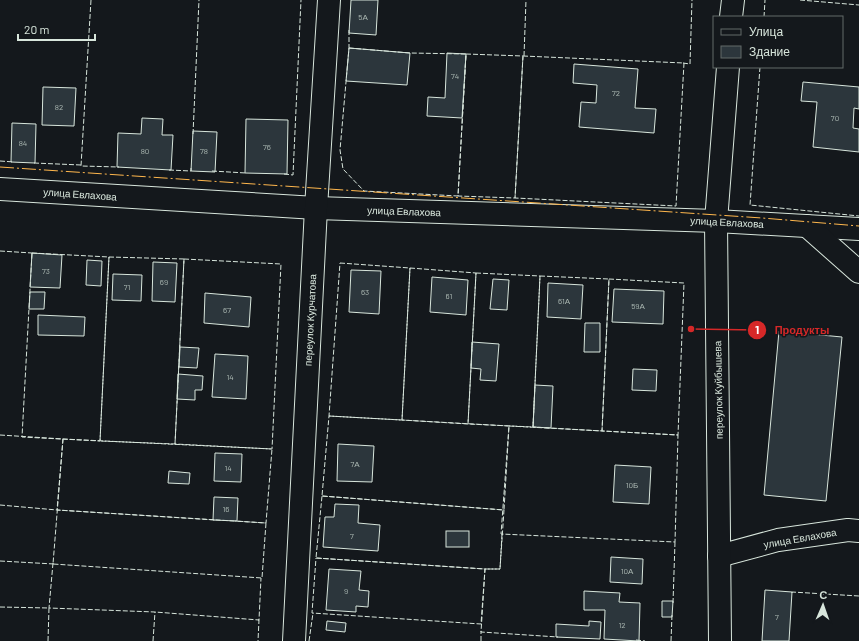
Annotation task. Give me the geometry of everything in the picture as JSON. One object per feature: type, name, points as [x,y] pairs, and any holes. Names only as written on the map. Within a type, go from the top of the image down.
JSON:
[{"type":"street","name":"переулок Курчатова","points":[[294,641],[316,208],[329,0]]},
{"type":"street","points":[[731,16],[732,0]]},
{"type":"street","name":"переулок Куйбышева","points":[[720,641],[716,221],[728,68]]},
{"type":"street","name":"улица Евлахова","points":[[0,189],[316,208],[716,221],[859,229]]},
{"type":"street","points":[[807,226],[859,272]]},
{"type":"street","name":"улица Евлахова","points":[[719,556],[778,540],[848,530],[859,531]]},
{"type":"building","points":[[351,0],[378,0],[376,35],[349,33]]},
{"type":"building","points":[[349,48],[410,53],[407,85],[346,81]]},
{"type":"building","points":[[447,53],[466,54],[462,118],[427,116],[428,97],[445,98]]},
{"type":"building","points":[[574,64],[638,69],[635,108],[656,109],[654,133],[579,127],[581,102],[596,103],[597,85],[573,83]]},
{"type":"building","points":[[803,82],[859,87],[859,109],[854,108],[853,128],[859,129],[859,152],[813,147],[817,102],[801,101]]},
{"type":"building","points":[[43,87],[76,88],[74,126],[42,125]]},
{"type":"building","points":[[142,118],[163,119],[162,135],[173,135],[171,170],[117,167],[118,133],[141,134]]},
{"type":"building","points":[[246,119],[288,120],[287,174],[245,173]]},
{"type":"building","points":[[12,123],[36,124],[35,163],[11,162]]},
{"type":"building","points":[[193,131],[217,132],[215,172],[191,171]]},
{"type":"building","points":[[32,253],[62,255],[60,288],[30,287]]},
{"type":"building","points":[[87,260],[102,261],[101,286],[86,285]]},
{"type":"building","points":[[153,262],[177,263],[175,302],[152,301]]},
{"type":"building","points":[[351,270],[381,271],[379,314],[349,312]]},
{"type":"building","points":[[113,274],[142,275],[141,301],[112,300]]},
{"type":"building","points":[[432,277],[468,280],[466,315],[430,312]]},
{"type":"building","points":[[493,279],[509,280],[507,310],[490,309]]},
{"type":"building","points":[[548,283],[583,285],[581,319],[547,317]]},
{"type":"building","points":[[614,289],[664,291],[663,324],[612,322]]},
{"type":"building","points":[[30,292],[45,292],[44,309],[29,309]]},
{"type":"building","points":[[205,293],[251,297],[249,327],[204,323]]},
{"type":"building","points":[[38,315],[85,317],[84,336],[38,335]]},
{"type":"building","points":[[585,323],[600,323],[600,352],[584,352]]},
{"type":"building","points":[[779,331],[842,337],[826,501],[764,495]]},
{"type":"building","points":[[472,342],[499,344],[496,381],[480,380],[481,369],[471,368]]},
{"type":"building","points":[[180,347],[199,348],[197,368],[179,367]]},
{"type":"building","points":[[215,354],[248,356],[246,399],[212,397]]},
{"type":"building","points":[[633,369],[657,370],[656,391],[632,390]]},
{"type":"building","points":[[178,374],[203,376],[202,390],[195,390],[195,400],[177,399]]},
{"type":"building","points":[[535,385],[553,386],[551,428],[533,427]]},
{"type":"building","points":[[338,444],[374,446],[372,482],[337,481]]},
{"type":"building","points":[[215,453],[242,454],[241,482],[214,481]]},
{"type":"building","points":[[615,465],[651,467],[649,504],[613,502]]},
{"type":"building","points":[[169,471],[190,473],[189,484],[168,483]]},
{"type":"building","points":[[214,497],[238,498],[237,521],[213,520]]},
{"type":"building","points":[[335,504],[359,505],[358,523],[380,525],[378,551],[323,547],[325,517],[334,517]]},
{"type":"building","points":[[446,531],[469,531],[469,547],[446,547]]},
{"type":"building","points":[[611,557],[643,559],[642,584],[610,582]]},
{"type":"building","points":[[329,569],[361,571],[359,590],[369,591],[368,607],[356,606],[356,612],[326,610]]},
{"type":"building","points":[[765,590],[792,592],[789,641],[762,641]]},
{"type":"building","points":[[584,591],[620,593],[619,602],[640,603],[639,641],[604,639],[605,610],[584,610]]},
{"type":"building","points":[[662,601],[673,601],[672,617],[662,617]]},
{"type":"building","points":[[327,621],[346,623],[345,632],[326,630]]},
{"type":"building","points":[[589,621],[601,622],[600,639],[556,637],[556,624],[589,626]]},
{"type":"fence","points":[[91,0],[81,166],[119,167]]},
{"type":"fence","points":[[193,134],[199,0]]},
{"type":"fence","points":[[284,174],[293,175],[301,0]]},
{"type":"fence","points":[[524,56],[526,0]]},
{"type":"fence","points":[[683,63],[690,64],[692,0]]},
{"type":"fence","points":[[764,16],[765,0]]},
{"type":"fence","points":[[800,0],[859,5]]},
{"type":"fence","points":[[349,30],[349,48]]},
{"type":"fence","points":[[349,48],[410,53],[466,54],[458,196],[364,191],[343,169],[340,150],[349,48]]},
{"type":"fence","points":[[466,54],[523,56],[515,198],[458,196],[466,54]]},
{"type":"fence","points":[[523,56],[684,63],[676,206],[515,198],[523,56]]},
{"type":"fence","points":[[760,68],[750,205],[859,216]]},
{"type":"fence","points":[[0,161],[14,162]]},
{"type":"fence","points":[[34,163],[81,165]]},
{"type":"fence","points":[[169,170],[191,171],[191,168]]},
{"type":"fence","points":[[212,171],[246,173]]},
{"type":"fence","points":[[0,251],[32,253],[32,255]]},
{"type":"fence","points":[[32,253],[109,257],[100,441],[22,437],[32,253]]},
{"type":"fence","points":[[109,257],[184,259],[175,444],[100,441],[109,257]]},
{"type":"fence","points":[[184,259],[281,264],[272,449],[175,444],[184,259]]},
{"type":"fence","points":[[340,263],[410,268],[402,420],[329,416],[340,263]]},
{"type":"fence","points":[[410,268],[476,273],[468,424],[402,420],[410,268]]},
{"type":"fence","points":[[476,273],[540,276],[533,427],[468,424],[476,273]]},
{"type":"fence","points":[[540,276],[609,279],[602,431],[533,427],[540,276]]},
{"type":"fence","points":[[609,279],[684,283],[678,435],[602,431],[609,279]]},
{"type":"fence","points":[[329,416],[509,426],[504,510],[322,496],[329,416]]},
{"type":"fence","points":[[509,426],[678,435],[675,542],[501,534],[509,426]]},
{"type":"fence","points":[[0,435],[63,439],[53,564],[262,578],[266,523],[235,521]]},
{"type":"fence","points":[[63,439],[272,449],[266,523],[57,510],[63,439]]},
{"type":"fence","points":[[322,496],[504,510],[500,569],[316,558],[322,496]]},
{"type":"fence","points":[[0,505],[215,520]]},
{"type":"fence","points":[[502,534],[500,569],[485,569],[481,632],[558,637]]},
{"type":"fence","points":[[673,603],[674,542]]},
{"type":"fence","points":[[316,558],[485,569],[481,624],[312,613],[316,558]]},
{"type":"fence","points":[[0,561],[54,564]]},
{"type":"fence","points":[[53,563],[49,608],[155,612],[259,620],[261,578]]},
{"type":"fence","points":[[792,593],[859,596]]},
{"type":"fence","points":[[0,607],[49,608]]},
{"type":"fence","points":[[48,641],[49,608],[51,608]]},
{"type":"fence","points":[[153,641],[155,612]]},
{"type":"fence","points":[[309,641],[313,613]]},
{"type":"fence","points":[[671,641],[672,615]]},
{"type":"fence","points":[[258,620],[258,641]]},
{"type":"fence","points":[[481,631],[481,641]]},
{"type":"fence","points":[[636,640],[645,641]]},
{"type":"power","points":[[0,167],[762,218],[859,226]]},
{"type":"place","name":"Продукты","points":[[691,329]]}]
